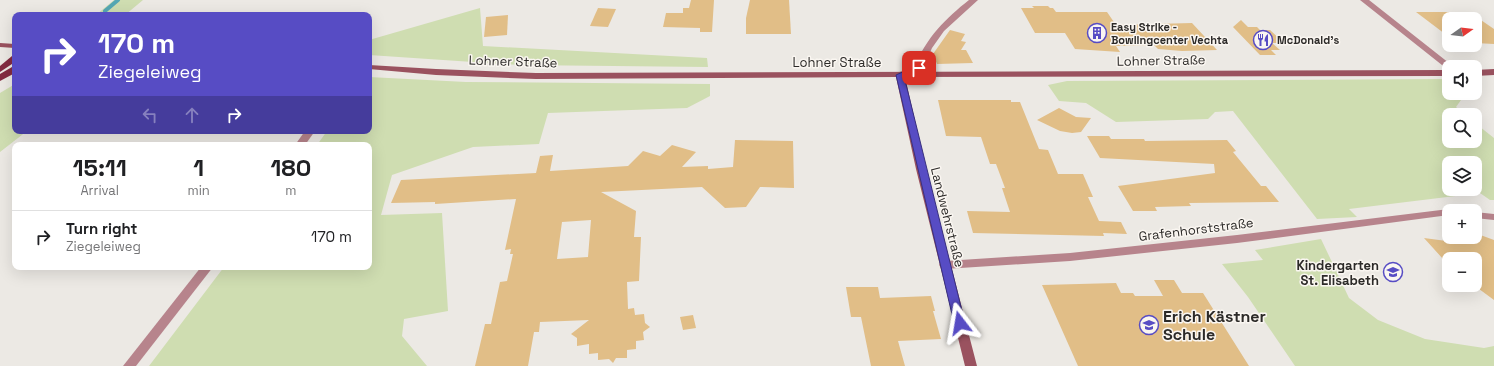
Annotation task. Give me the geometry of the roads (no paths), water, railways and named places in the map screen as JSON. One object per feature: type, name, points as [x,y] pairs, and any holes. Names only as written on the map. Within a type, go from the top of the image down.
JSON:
[{"type":"main road","points":[[0,45],[12,46]]},
{"type":"main road","points":[[1,65],[12,60]]},
{"type":"main road","name":"Lohner Straße","points":[[372,67],[436,72],[536,76],[1442,73]]},
{"type":"main road","points":[[0,78],[12,71]]},
{"type":"main road","points":[[1482,73],[1494,72]]},
{"type":"main road","name":"Landwehrstraße","points":[[900,75],[945,265],[971,366]]},
{"type":"street","points":[[900,75],[919,68],[921,61],[933,40],[945,24],[960,10],[974,0]]},
{"type":"street","points":[[1364,0],[1442,61]]},
{"type":"street","name":"Grafenhorststraße","points":[[945,265],[1070,257],[1238,239],[1442,213]]},
{"type":"street","points":[[1482,216],[1494,217]]},
{"type":"street","points":[[129,366],[205,270]]},
{"type":"waterway","points":[[105,11],[118,0]]},
{"type":"place","name":"Easy Strike - Bowlingcenter Vechta","points":[[1097,33]]},
{"type":"place","name":"McDonald's","points":[[1263,40]]},
{"type":"place","name":"Kindergarten St. Elisabeth","points":[[1393,272]]},
{"type":"place","name":"Erich Kästner Schule","points":[[1149,325]]}]
